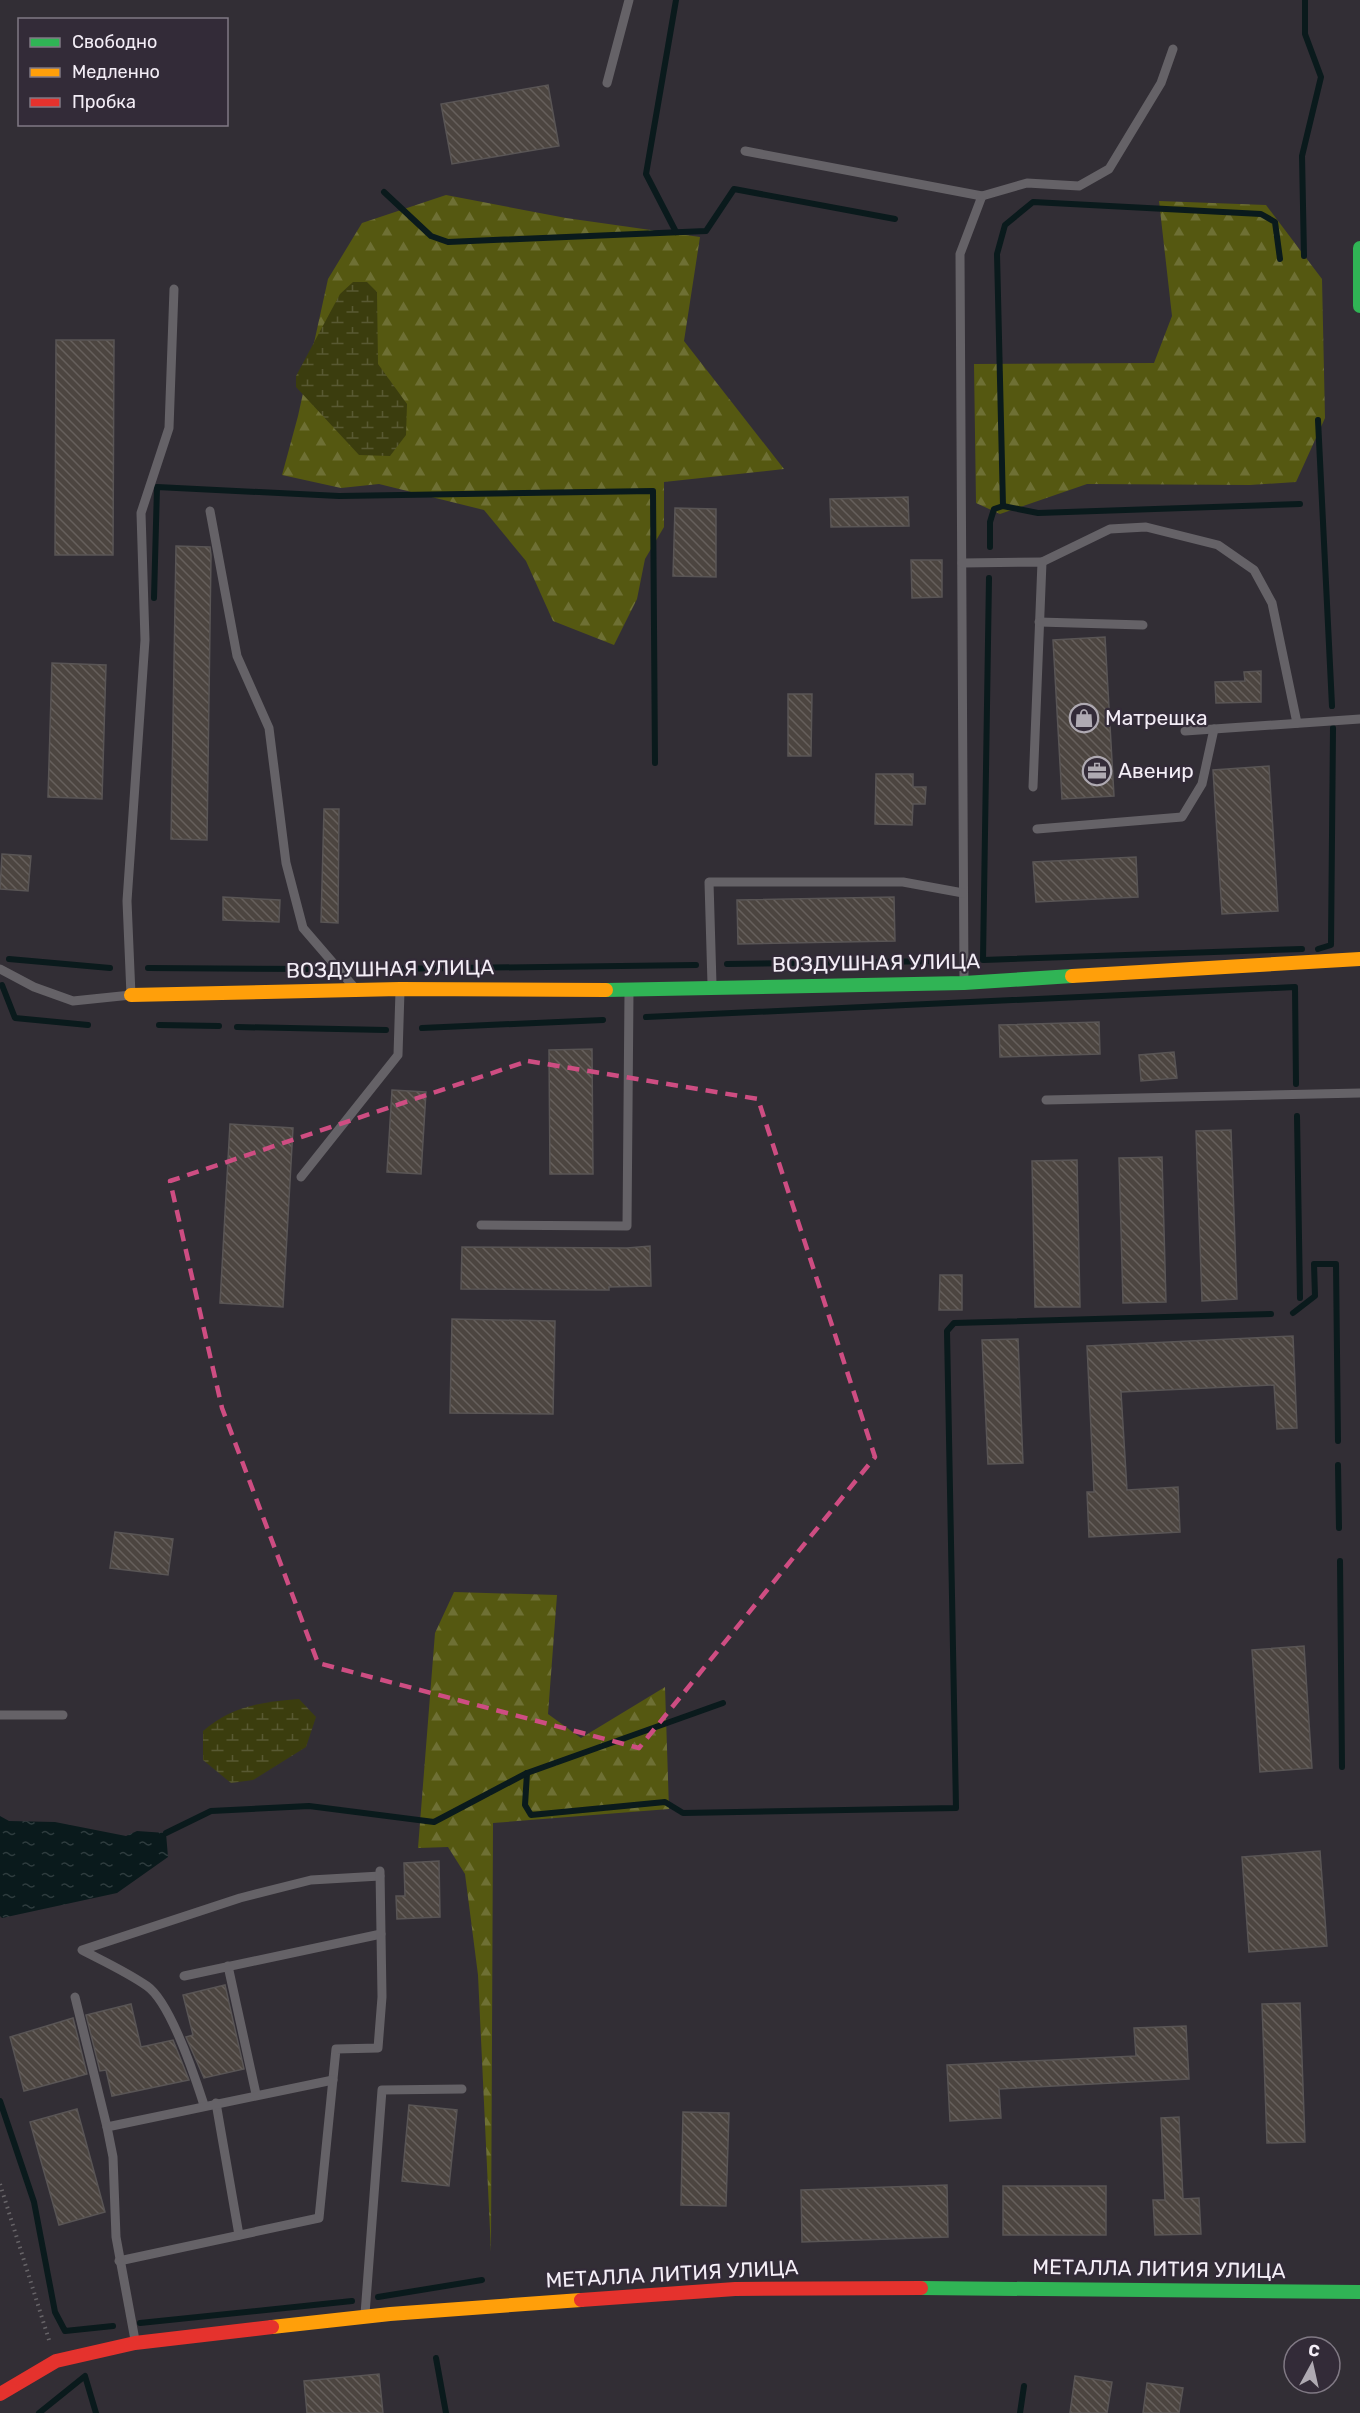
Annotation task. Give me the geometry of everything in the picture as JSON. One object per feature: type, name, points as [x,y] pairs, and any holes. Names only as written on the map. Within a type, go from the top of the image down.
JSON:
[{"type":"street","points":[[1360,248],[1360,306]]},
{"type":"street","name":"ВОЗДУШНАЯ УЛИЦА","points":[[131,995],[400,989],[629,990],[964,983],[1360,959]]},
{"type":"street","name":"МЕТАЛЛА ЛИТИЯ УЛИЦА","points":[[0,2394],[56,2361],[135,2343],[365,2316],[723,2290],[803,2287],[1360,2292]]},
{"type":"lane","points":[[607,83],[629,0]]},
{"type":"lane","points":[[745,151],[982,196],[1027,183],[1079,186],[1109,169],[1161,83],[1173,49]]},
{"type":"lane","points":[[964,983],[960,254],[982,196]]},
{"type":"lane","points":[[0,969],[34,987],[73,1001],[131,995],[128,901],[145,640],[141,513],[169,428],[174,289]]},
{"type":"lane","points":[[210,511],[237,656],[269,728],[286,863],[303,928],[357,990]]},
{"type":"lane","points":[[962,563],[1042,562],[1110,529],[1146,527],[1218,545],[1254,570],[1272,603],[1297,723]]},
{"type":"lane","points":[[1033,787],[1042,562]]},
{"type":"lane","points":[[1039,622],[1143,625]]},
{"type":"lane","points":[[1185,731],[1360,719]]},
{"type":"lane","points":[[1037,829],[1182,817],[1202,784],[1214,729]]},
{"type":"lane","points":[[712,988],[709,882],[903,882],[963,893]]},
{"type":"lane","points":[[301,1177],[398,1055],[400,989]]},
{"type":"lane","points":[[481,1225],[627,1226],[629,990]]},
{"type":"lane","points":[[1046,1100],[1360,1093]]},
{"type":"lane","points":[[0,1714],[63,1715]]},
{"type":"lane","points":[[120,2262],[319,2218],[336,2049],[378,2048],[382,1997],[380,1873],[311,1880],[240,1898],[82,1950],[148,1987],[161,2002],[194,2072],[204,2105]]},
{"type":"lane","points":[[184,1976],[381,1934]]},
{"type":"lane","points":[[228,1966],[256,2094]]},
{"type":"lane","points":[[75,1997],[114,2157],[116,2236],[135,2343]]},
{"type":"lane","points":[[107,2127],[256,2094],[333,2080]]},
{"type":"lane","points":[[365,2316],[382,2090],[462,2089]]},
{"type":"lane","points":[[216,2103],[239,2235]]},
{"type":"path","points":[[0,2184],[56,2361]]},
{"type":"highlighted area","points":[[528,1061],[758,1099],[875,1457],[639,1748],[318,1663],[222,1408],[170,1181]]},
{"type":"green space","points":[[446,195],[566,218],[700,237],[684,341],[784,469],[664,482],[664,527],[645,559],[637,599],[614,645],[553,621],[526,561],[484,510],[379,484],[341,488],[282,475],[298,416],[328,279],[362,223]]},
{"type":"green space","points":[[1159,201],[1266,205],[1322,279],[1325,418],[1296,482],[1250,485],[1087,484],[1000,514],[976,503],[974,364],[1154,363],[1172,316]]},
{"type":"green space","points":[[353,282],[367,282],[377,292],[378,364],[407,404],[406,435],[390,456],[359,455],[296,387],[296,376],[340,294]]},
{"type":"green space","points":[[454,1592],[557,1595],[548,1714],[581,1738],[665,1687],[669,1809],[493,1823],[491,2252],[478,1975],[465,1874],[448,1847],[418,1848],[435,1633]]},
{"type":"green space","points":[[299,1699],[316,1717],[306,1747],[253,1780],[231,1783],[203,1760],[203,1731],[225,1716],[248,1707]]},
{"type":"water","points":[[0,1816],[9,1821],[55,1822],[126,1836],[137,1831],[166,1833],[168,1857],[117,1893],[2,1918],[0,1916]]},
{"type":"building","points":[[548,85],[559,146],[452,164],[441,104]]},
{"type":"building","points":[[56,340],[114,340],[113,555],[55,555]]},
{"type":"building","points":[[908,497],[909,526],[831,527],[830,499]]},
{"type":"building","points":[[675,508],[716,509],[716,577],[673,576]]},
{"type":"building","points":[[176,546],[210,547],[211,555],[207,840],[171,839]]},
{"type":"building","points":[[911,560],[942,560],[942,597],[912,598]]},
{"type":"building","name":"Матрешка","points":[[1105,637],[1114,796],[1062,799],[1053,640]]},
{"type":"building","points":[[52,663],[106,665],[102,799],[48,797]]},
{"type":"building","points":[[1261,671],[1261,702],[1216,703],[1215,682],[1245,681],[1244,672]]},
{"type":"building","points":[[788,694],[812,694],[811,756],[788,756]]},
{"type":"building","points":[[1269,766],[1278,911],[1222,914],[1213,770]]},
{"type":"building","points":[[876,774],[913,774],[913,787],[926,787],[925,804],[913,804],[912,825],[875,824]]},
{"type":"building","points":[[324,809],[339,809],[338,923],[321,922]]},
{"type":"building","points":[[2,854],[31,856],[28,891],[0,889]]},
{"type":"building","points":[[1136,857],[1138,897],[1036,902],[1033,862]]},
{"type":"building","points":[[223,897],[280,900],[279,922],[223,920]]},
{"type":"building","points":[[894,897],[895,941],[738,944],[737,900]]},
{"type":"building","points":[[1099,1022],[1100,1054],[1000,1057],[999,1025]]},
{"type":"building","points":[[592,1049],[593,1174],[550,1174],[549,1050]]},
{"type":"building","points":[[1174,1052],[1177,1078],[1141,1081],[1139,1055]]},
{"type":"building","points":[[392,1090],[426,1092],[421,1174],[387,1172]]},
{"type":"building","points":[[230,1124],[293,1128],[283,1307],[220,1303]]},
{"type":"building","points":[[1231,1130],[1237,1299],[1202,1301],[1196,1131]]},
{"type":"building","points":[[1162,1157],[1166,1302],[1123,1303],[1119,1158]]},
{"type":"building","points":[[1077,1160],[1080,1307],[1035,1307],[1032,1161]]},
{"type":"building","points":[[650,1246],[651,1286],[609,1287],[609,1290],[461,1289],[462,1247],[627,1248]]},
{"type":"building","points":[[940,1275],[962,1275],[962,1310],[939,1310]]},
{"type":"building","points":[[452,1319],[555,1321],[553,1414],[450,1413]]},
{"type":"building","points":[[1293,1336],[1297,1428],[1277,1429],[1274,1385],[1121,1392],[1127,1490],[1178,1487],[1180,1532],[1089,1537],[1087,1492],[1094,1492],[1087,1346]]},
{"type":"building","points":[[1018,1339],[1023,1463],[988,1464],[982,1340]]},
{"type":"building","points":[[115,1532],[173,1539],[168,1575],[110,1568]]},
{"type":"building","points":[[1304,1646],[1312,1768],[1260,1772],[1252,1650]]},
{"type":"building","points":[[1320,1851],[1327,1946],[1249,1952],[1242,1857]]},
{"type":"building","points":[[439,1861],[440,1917],[397,1919],[396,1896],[405,1896],[404,1863]]},
{"type":"building","points":[[225,1985],[244,2069],[204,2078],[186,2037],[193,2035],[183,1995]]},
{"type":"building","points":[[1300,2003],[1305,2142],[1267,2143],[1262,2004]]},
{"type":"building","points":[[131,2004],[141,2047],[173,2040],[189,2080],[112,2096],[106,2070],[100,2071],[86,2015]]},
{"type":"building","points":[[73,2018],[87,2074],[24,2091],[10,2037]]},
{"type":"building","points":[[1186,2026],[1189,2079],[999,2089],[1001,2118],[950,2121],[947,2065],[1136,2056],[1134,2028]]},
{"type":"building","points":[[409,2105],[457,2110],[449,2186],[402,2181]]},
{"type":"building","points":[[77,2109],[105,2212],[59,2225],[30,2122]]},
{"type":"building","points":[[683,2112],[729,2113],[726,2206],[681,2205]]},
{"type":"building","points":[[1179,2117],[1183,2199],[1199,2198],[1201,2234],[1155,2235],[1153,2200],[1165,2200],[1161,2118]]},
{"type":"building","points":[[947,2185],[948,2237],[802,2242],[801,2190]]},
{"type":"building","points":[[1003,2186],[1106,2186],[1106,2235],[1003,2235]]},
{"type":"building","points":[[379,2374],[383,2413],[307,2413],[304,2381]]},
{"type":"building","points":[[1075,2376],[1112,2382],[1107,2413],[1070,2413]]},
{"type":"building","points":[[1147,2383],[1183,2388],[1179,2413],[1143,2413]]},
{"type":"waterway","points":[[676,0],[646,174],[676,232]]},
{"type":"waterway","points":[[1304,256],[1302,156],[1321,77],[1305,34],[1305,0]]},
{"type":"waterway","points":[[384,192],[431,236],[448,242],[706,231],[734,189],[895,219]]},
{"type":"waterway","points":[[1003,506],[997,254],[1005,225],[1033,202],[1261,214],[1275,222],[1280,259]]},
{"type":"waterway","points":[[1318,420],[1332,706]]},
{"type":"waterway","points":[[154,598],[157,487],[339,496],[653,491],[655,763]]},
{"type":"waterway","points":[[990,547],[990,522],[994,509],[1003,506],[1038,513],[1300,504]]},
{"type":"waterway","points":[[989,578],[983,960],[1302,949]]},
{"type":"waterway","points":[[1318,949],[1331,945],[1333,728]]},
{"type":"waterway","points":[[9,959],[110,968]]},
{"type":"waterway","points":[[727,964],[943,961]]},
{"type":"waterway","points":[[381,969],[696,965]]},
{"type":"waterway","points":[[148,968],[314,969]]},
{"type":"waterway","points":[[2,985],[15,1018],[88,1025]]},
{"type":"waterway","points":[[646,1017],[1295,987],[1296,1084]]},
{"type":"waterway","points":[[422,1028],[603,1020]]},
{"type":"waterway","points":[[159,1025],[219,1026]]},
{"type":"waterway","points":[[237,1027],[386,1030]]},
{"type":"waterway","points":[[1297,1116],[1300,1298]]},
{"type":"waterway","points":[[1293,1313],[1315,1296],[1314,1264],[1336,1264],[1338,1441]]},
{"type":"waterway","points":[[527,1773],[525,1805],[531,1815],[665,1802],[683,1813],[956,1808],[947,1331],[954,1323],[1271,1314]]},
{"type":"waterway","points":[[1338,1465],[1339,1528]]},
{"type":"waterway","points":[[1340,1561],[1342,1767]]},
{"type":"waterway","points":[[166,1833],[211,1811],[309,1806],[434,1822],[527,1773],[723,1703]]},
{"type":"waterway","points":[[0,2101],[34,2202],[55,2312],[65,2331],[113,2326]]},
{"type":"waterway","points":[[378,2297],[482,2280]]},
{"type":"waterway","points":[[140,2323],[352,2301]]},
{"type":"waterway","points":[[436,2358],[446,2413]]},
{"type":"waterway","points":[[39,2413],[85,2376],[96,2413]]},
{"type":"waterway","points":[[1020,2413],[1024,2386]]},
{"type":"traffic: fast","points":[[1360,248],[1360,306]]},
{"type":"traffic: fast","points":[[606,990],[964,983],[1072,976]]},
{"type":"traffic: fast","points":[[921,2288],[1360,2292]]},
{"type":"traffic: slow","points":[[1072,976],[1360,959]]},
{"type":"traffic: slow","points":[[131,995],[400,989],[606,990]]},
{"type":"traffic: slow","points":[[272,2327],[390,2314],[581,2300]]},
{"type":"traffic: jam","points":[[581,2300],[735,2289],[921,2288]]},
{"type":"traffic: jam","points":[[0,2394],[56,2361],[135,2343],[272,2327]]},
{"type":"place","name":"Матрешка","points":[[1084,718]]},
{"type":"place","name":"Авенир","points":[[1097,771]]}]
